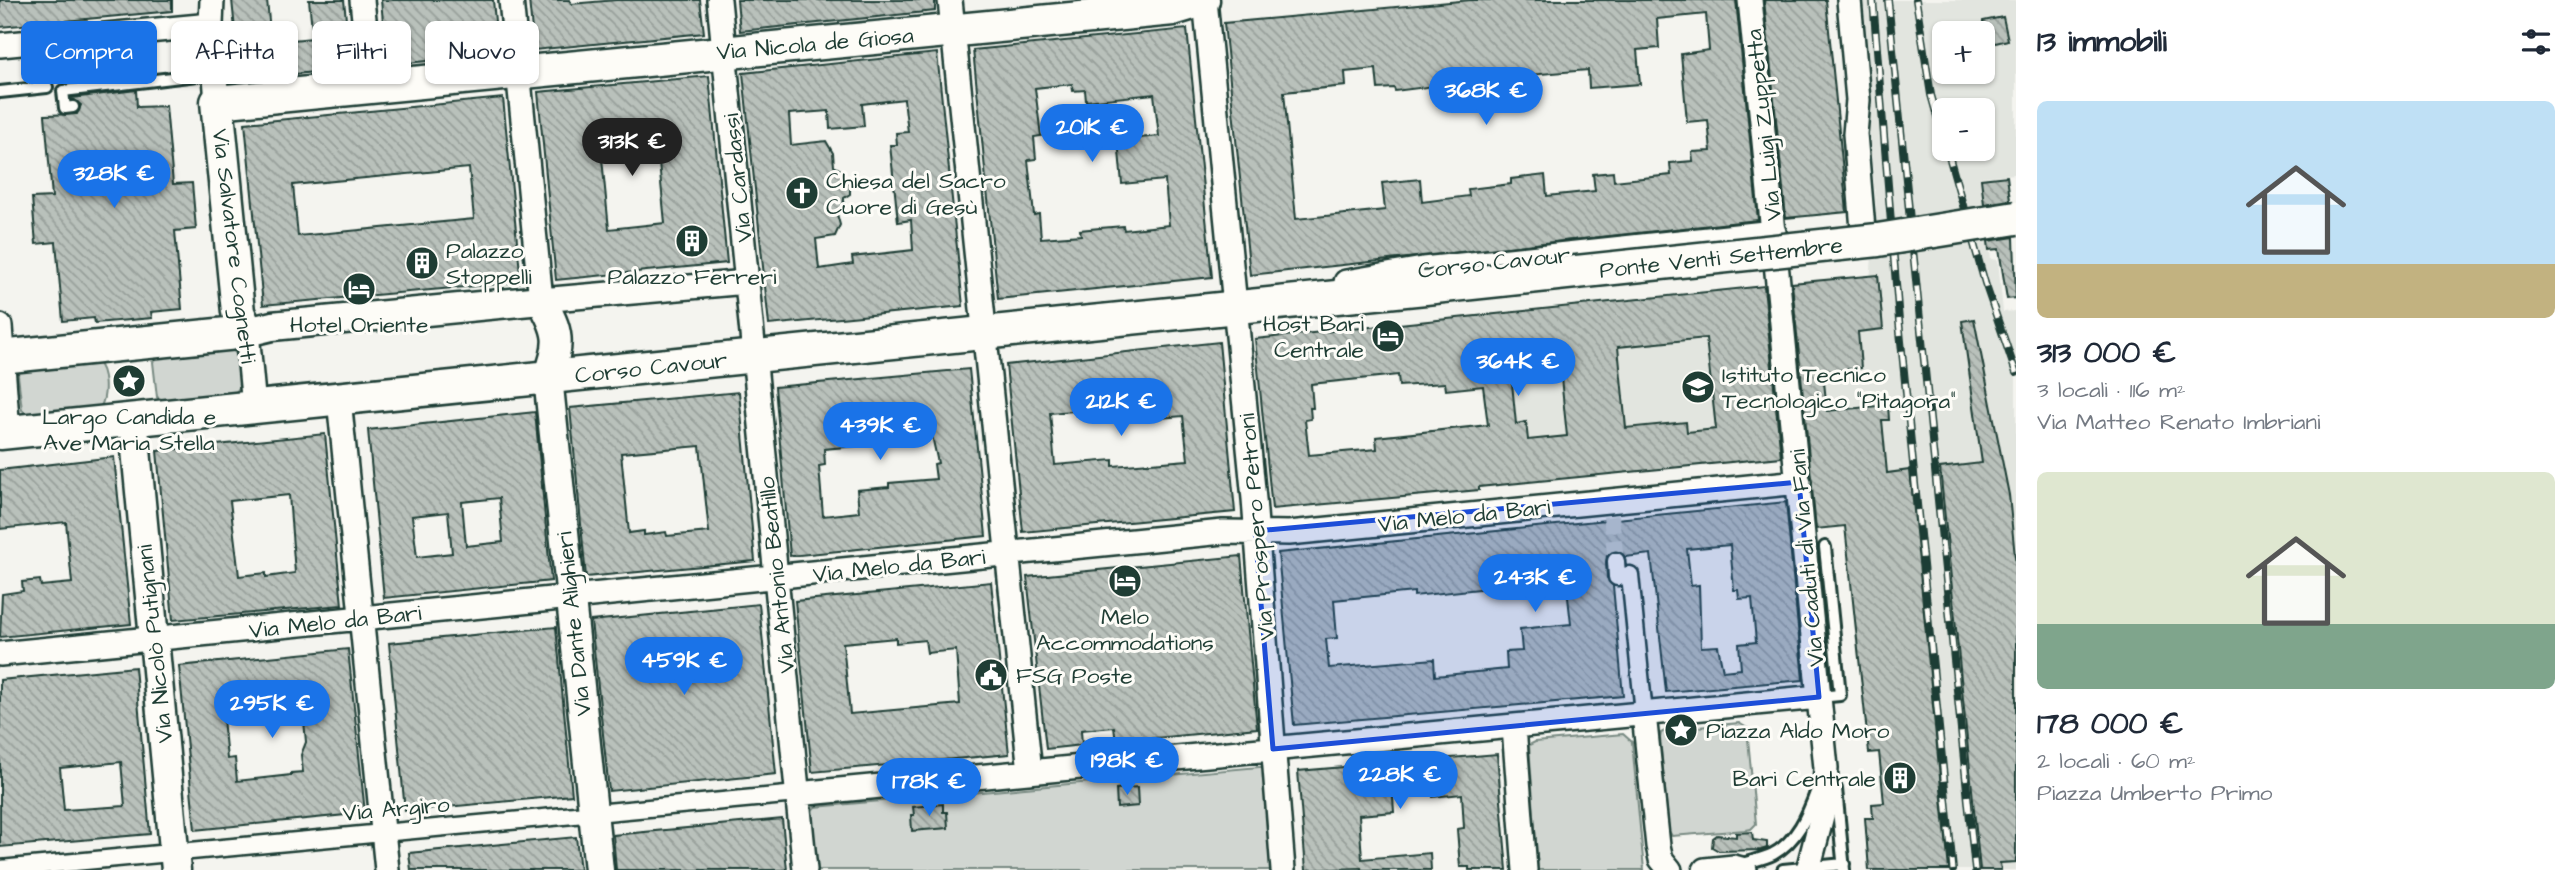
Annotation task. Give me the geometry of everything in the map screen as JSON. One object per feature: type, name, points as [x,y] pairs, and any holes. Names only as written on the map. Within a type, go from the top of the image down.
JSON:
[{"type":"main road","name":"Via Nicola de Giosa","points":[[539,70],[724,52],[952,15],[1173,9],[1204,0]]},
{"type":"main road","name":"Via Nicola de Giosa","points":[[216,88],[371,86],[425,81]]},
{"type":"main road","name":"Via Salvatore Cognetti","points":[[216,88],[238,312],[247,332]]},
{"type":"main road","name":"Ponte Venti Settembre","points":[[1425,288],[1878,240],[2016,218]]},
{"type":"main road","name":"Corso Cavour","points":[[4,432],[1425,288]]},
{"type":"main road","points":[[1,347],[247,332]]},
{"type":"street","name":"Via Salvatore Cognetti","points":[[211,21],[212,0]]},
{"type":"street","points":[[362,0],[371,86]]},
{"type":"street","points":[[510,0],[512,21]]},
{"type":"street","name":"Via Cardassi","points":[[719,0],[754,357]]},
{"type":"street","name":"Via Prospero Petroni","points":[[1204,0],[1254,499],[1283,870]]},
{"type":"street","name":"Via Luigi Zuppetta","points":[[1750,0],[1774,241]]},
{"type":"street","points":[[1835,0],[1845,103],[1855,134]]},
{"type":"street","points":[[1849,0],[1858,100],[1855,134]]},
{"type":"street","points":[[952,15],[1030,772]]},
{"type":"street","points":[[0,45],[171,29]]},
{"type":"street","name":"Via Salvatore Cognetti","points":[[216,84],[216,88]]},
{"type":"street","points":[[519,84],[541,300],[555,325],[559,341],[548,377]]},
{"type":"street","name":"Corso Cavour","points":[[1302,301],[1330,285],[1423,270],[1774,241],[1864,241],[1855,134]]},
{"type":"street","name":"Via Caduti di Via Fani","points":[[1774,241],[1819,697]]},
{"type":"street","points":[[247,332],[272,326],[747,282]]},
{"type":"street","name":"Via Salvatore Cognetti","points":[[247,332],[254,407]]},
{"type":"street","points":[[1,347],[4,432]]},
{"type":"street","name":"Via Antonio Beatillo","points":[[754,357],[805,870]]},
{"type":"street","name":"Via Dante Alighieri","points":[[548,377],[599,870]]},
{"type":"street","points":[[339,399],[387,870]]},
{"type":"street","name":"Via Nicolò Putignani","points":[[132,418],[175,861]]},
{"type":"street","name":"Via Melo da Bari","points":[[0,654],[1223,532],[1289,533],[1799,482]]},
{"type":"street","points":[[1616,561],[1617,577],[1630,575],[1658,846],[1661,859],[1670,870]]},
{"type":"street","points":[[797,794],[1819,697],[1826,768],[1824,808],[1809,869]]},
{"type":"street","points":[[1514,727],[1525,870]]},
{"type":"street","name":"Via Argiro","points":[[0,869],[175,861],[383,832],[797,794]]},
{"type":"street","points":[[1705,870],[1739,868]]},
{"type":"lane","points":[[0,92],[47,87]]},
{"type":"lane","points":[[72,107],[65,108],[63,91],[216,88]]},
{"type":"lane","name":"Via Caduti di Via Fani","points":[[1819,697],[1840,695],[1825,547]]},
{"type":"lane","points":[[1783,870],[1844,867],[1836,789],[1826,768]]},
{"type":"lane","points":[[1739,868],[1773,854],[1794,837],[1810,809],[1826,768]]},
{"type":"highlighted area","points":[[1799,482],[1819,697],[1273,749],[1255,531]]},
{"type":"shaded area","points":[[1856,0],[2016,0],[2016,174],[1980,177],[1991,259],[1998,260],[2003,312],[2016,311],[2016,870],[1878,870],[1872,804],[1884,802],[1879,753],[1869,753],[1844,516],[1838,526],[1816,529],[1796,339],[1866,333],[1876,204]]},
{"type":"shaded area","points":[[1763,286],[1781,457],[1487,486],[1488,426],[1481,372],[1503,313]]},
{"type":"shaded area","points":[[231,348],[238,356],[241,385],[236,392],[165,401],[157,397],[153,362],[156,357]]},
{"type":"shaded area","points":[[97,362],[105,383],[101,406],[29,415],[22,410],[18,375],[20,370]]},
{"type":"shaded area","points":[[1739,723],[1747,728],[1756,824],[1746,830],[1672,836],[1669,831],[1661,733],[1667,730]]},
{"type":"shaded area","points":[[1623,734],[1632,742],[1644,870],[1538,870],[1529,745],[1535,742]]},
{"type":"shaded area","points":[[1270,766],[1278,870],[815,870],[809,814],[815,807]]},
{"type":"building","points":[[0,0],[172,0],[172,11],[64,21],[21,21],[21,25],[0,27]]},
{"type":"building","points":[[232,0],[267,0],[269,21],[234,21]]},
{"type":"building","points":[[309,0],[344,0],[346,21],[312,21],[312,28]]},
{"type":"building","points":[[381,0],[493,0],[495,21],[425,21],[425,61],[411,63],[411,21],[383,21]]},
{"type":"building","points":[[529,0],[570,0],[571,4],[616,0],[700,0],[704,33],[539,50],[539,21],[531,21]]},
{"type":"building","points":[[737,0],[935,0],[935,11],[740,31]]},
{"type":"building","points":[[1471,0],[1736,0],[1758,220],[1250,275],[1224,23]],"holes":[[[1706,14],[1709,50],[1681,54],[1687,122],[1708,120],[1711,151],[1692,152],[1693,161],[1670,163],[1671,175],[1614,181],[1613,172],[1593,174],[1595,191],[1547,196],[1545,175],[1511,179],[1511,184],[1468,189],[1469,196],[1422,202],[1420,179],[1382,183],[1385,210],[1296,219],[1284,92],[1346,86],[1345,72],[1376,69],[1378,89],[1394,88],[1395,91],[1435,86],[1434,83],[1588,70],[1589,88],[1640,84],[1637,50],[1659,48],[1657,19]]]},
{"type":"building","points":[[1764,0],[1826,0],[1847,212],[1786,218]]},
{"type":"building","points":[[2003,17],[2008,40],[1995,43],[1995,21],[1983,21]]},
{"type":"building","points":[[1187,29],[1212,277],[998,299],[973,50]],"holes":[[[1072,84],[1073,91],[1085,90],[1086,101],[1154,94],[1159,136],[1118,140],[1122,184],[1165,180],[1169,225],[1124,230],[1123,226],[1080,230],[1081,235],[1041,238],[1039,214],[1034,215],[1028,160],[1036,159],[1034,137],[1041,136],[1035,88]]]},
{"type":"building","points":[[312,38],[312,72],[298,74],[298,39]]},
{"type":"building","points":[[937,53],[963,306],[769,325],[743,73]],"holes":[[[904,99],[908,132],[896,133],[897,145],[890,145],[898,222],[911,220],[913,250],[852,257],[853,264],[819,269],[816,239],[835,236],[840,225],[837,214],[844,207],[844,198],[850,194],[850,185],[842,178],[841,170],[834,166],[833,153],[826,141],[791,145],[789,114],[829,111],[830,129],[864,126],[862,104]]]},
{"type":"building","points":[[709,76],[727,263],[556,280],[538,92]],"holes":[[[656,133],[665,223],[609,229],[600,138]]]},
{"type":"building","points":[[136,90],[137,107],[166,106],[173,184],[192,183],[196,229],[175,231],[182,309],[151,312],[152,318],[95,323],[94,318],[63,321],[56,242],[36,244],[32,198],[52,197],[45,115],[77,114],[81,105],[72,98]]},
{"type":"building","points":[[503,98],[521,282],[263,305],[245,123]],"holes":[[[469,168],[474,219],[298,236],[293,185]]]},
{"type":"building","points":[[2007,176],[2010,200],[1984,204],[1981,179]]},
{"type":"building","points":[[2014,237],[2016,298],[2007,299],[1999,249],[1989,250],[1988,241]]},
{"type":"building","points":[[1878,275],[1883,329],[1858,332],[1861,368],[1823,372],[1827,411],[1888,405],[1889,420],[1882,420],[1887,473],[1910,470],[1949,870],[1869,870],[1865,818],[1873,818],[1872,804],[1884,803],[1879,752],[1869,753],[1845,526],[1816,529],[1792,283]]},
{"type":"building","points":[[1764,286],[1781,457],[1479,487],[1479,490],[1272,509],[1255,339]],"holes":[[[1706,338],[1716,429],[1687,432],[1686,422],[1626,428],[1618,347]],[[1398,375],[1399,386],[1445,383],[1446,390],[1483,386],[1488,425],[1376,437],[1377,449],[1309,455],[1305,420],[1311,419],[1310,408],[1313,408],[1311,384]],[[1561,378],[1567,436],[1528,440],[1526,422],[1516,424],[1512,383]]]},
{"type":"building","points":[[1974,319],[2009,495],[2016,567],[2016,862],[2000,863],[2001,870],[1980,870],[1940,468],[1982,463],[1962,321]]},
{"type":"building","points":[[1219,342],[1235,512],[1023,532],[1006,365]],"holes":[[[1110,408],[1112,422],[1183,416],[1188,460],[1113,466],[1113,460],[1055,465],[1050,413]]]},
{"type":"building","points":[[969,369],[986,536],[790,556],[775,387]],"holes":[[[930,427],[938,463],[934,464],[936,479],[889,483],[889,487],[857,490],[859,512],[823,516],[819,466],[825,465],[824,449],[889,443],[888,431]]]},
{"type":"building","points":[[739,392],[755,561],[586,577],[570,408]],"holes":[[[700,446],[709,532],[667,536],[666,532],[644,535],[644,531],[629,533],[621,453]]]},
{"type":"building","points":[[535,412],[551,581],[384,598],[368,430]],"holes":[[[499,498],[503,542],[466,546],[462,502]],[[448,512],[452,553],[417,557],[412,516]]]},
{"type":"building","points":[[325,434],[342,605],[173,620],[157,451]],"holes":[[[289,495],[295,573],[266,577],[266,573],[239,576],[230,501]]]},
{"type":"building","points":[[114,457],[131,624],[0,637],[2,594],[23,591],[22,582],[40,580],[41,586],[72,583],[66,522],[0,529],[0,470]]},
{"type":"building","points":[[1786,502],[1803,680],[1666,692],[1651,554],[1625,557],[1621,552],[1615,551],[1607,556],[1606,562],[1607,578],[1613,586],[1623,696],[1294,725],[1278,553]],"holes":[[[1730,545],[1734,590],[1738,590],[1739,599],[1752,598],[1756,642],[1739,644],[1741,669],[1723,671],[1718,646],[1701,647],[1699,585],[1691,586],[1687,549]],[[1566,580],[1571,624],[1520,629],[1522,651],[1506,652],[1507,669],[1435,676],[1434,659],[1329,668],[1326,639],[1337,638],[1334,600],[1414,592],[1414,596]]]},
{"type":"building","points":[[1241,556],[1257,728],[1116,742],[1114,727],[1081,730],[1082,745],[1046,749],[1027,577]]},
{"type":"building","points":[[991,582],[1009,754],[812,772],[795,601]],"holes":[[[896,638],[896,643],[925,640],[927,653],[956,650],[960,704],[850,714],[843,643]]]},
{"type":"building","points":[[759,604],[776,774],[609,791],[591,621]]},
{"type":"building","points":[[556,627],[572,795],[405,811],[389,643]]},
{"type":"building","points":[[348,649],[365,813],[195,830],[179,666]],"holes":[[[301,690],[306,742],[301,755],[303,772],[237,781],[235,758],[227,759],[221,698]]]},
{"type":"building","points":[[135,667],[150,834],[0,847],[0,680]],"holes":[[[121,762],[125,806],[64,810],[60,768]]]},
{"type":"building","points":[[1497,754],[1507,870],[1469,870],[1469,867],[1460,867],[1457,829],[1464,828],[1462,794],[1433,797],[1433,793],[1393,797],[1394,812],[1359,815],[1362,859],[1430,853],[1431,870],[1306,870],[1298,771]]},
{"type":"building","points":[[1137,787],[1138,806],[1117,808],[1116,789]]},
{"type":"building","points":[[943,804],[943,812],[947,812],[948,828],[912,831],[913,807]]},
{"type":"building","points":[[782,819],[787,870],[616,870],[613,835]]},
{"type":"building","points":[[1752,832],[1753,840],[1767,842],[1767,848],[1719,851],[1712,847],[1713,838],[1717,835],[1736,837],[1736,833]]},
{"type":"building","points":[[576,837],[580,870],[411,870],[409,853]]},
{"type":"tunnel","points":[[1611,516],[1616,561]]},
{"type":"railway","points":[[1873,0],[1899,321],[1953,870]]},
{"type":"railway","points":[[1888,0],[1975,870]]},
{"type":"railway","points":[[1916,0],[1932,99]]},
{"type":"railway","points":[[1950,161],[1985,283],[2016,373]]},
{"type":"place","name":"Chiesa del Sacro Cuore di Gesù","points":[[802,193]]},
{"type":"place","name":"Palazzo Ferreri","points":[[692,241]]},
{"type":"place","name":"Palazzo Stoppelli","points":[[422,263]]},
{"type":"place","name":"Hotel Oriente","points":[[359,289]]},
{"type":"place","name":"Host Bari Centrale","points":[[1388,336]]},
{"type":"place","name":"Largo Candida e Ave Maria Stella","points":[[129,381]]},
{"type":"place","name":"Istituto Tecnico Tecnologico \"Pitagora\"","points":[[1698,387]]},
{"type":"place","name":"Melo Accommodations","points":[[1125,581]]},
{"type":"place","name":"FSG Poste","points":[[991,675]]},
{"type":"place","name":"Piazza Aldo Moro","points":[[1681,730]]},
{"type":"place","name":"Bari Centrale","points":[[1900,778]]}]
